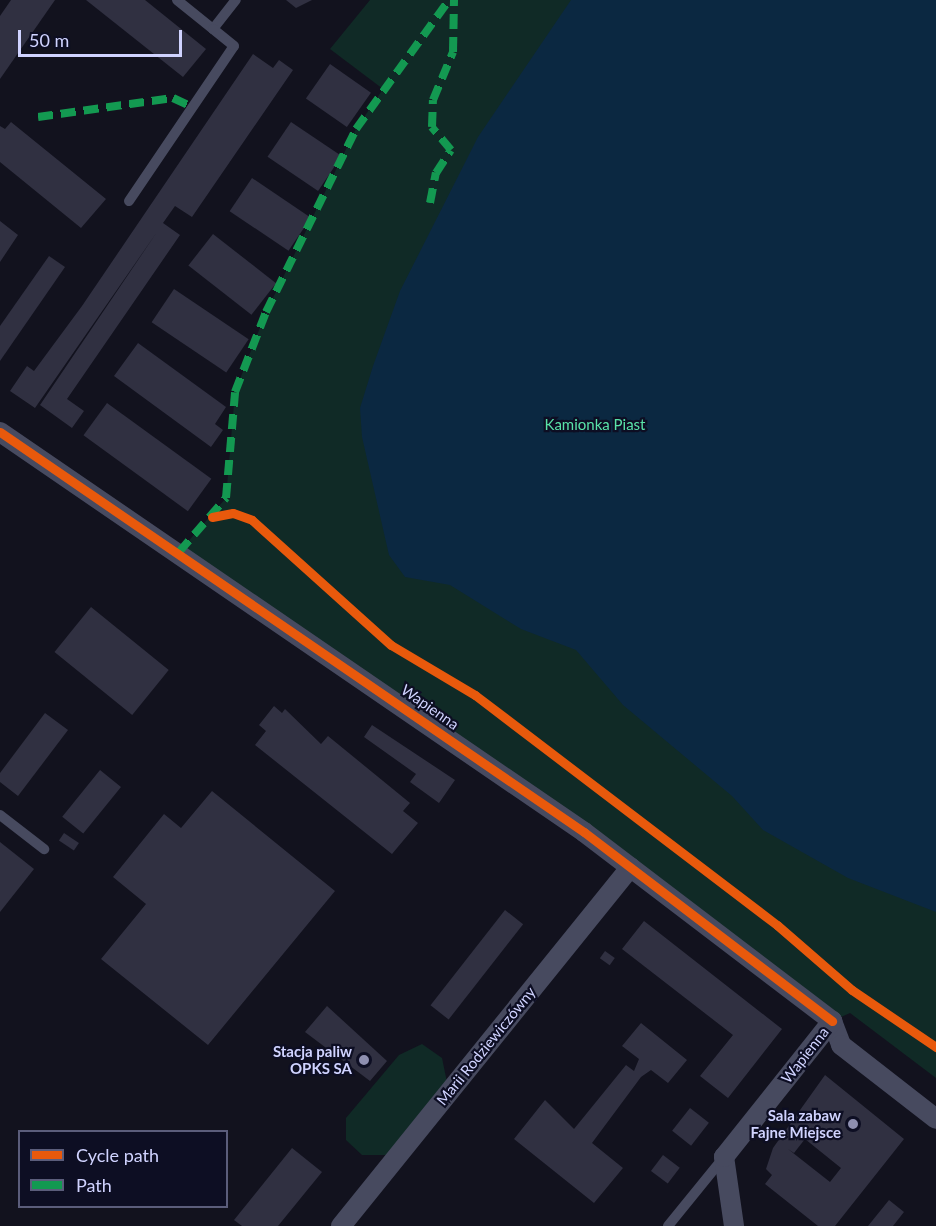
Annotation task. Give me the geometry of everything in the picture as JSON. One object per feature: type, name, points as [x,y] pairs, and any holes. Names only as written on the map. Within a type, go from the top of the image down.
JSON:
[{"type":"street","name":"Wapienna","points":[[0,432],[631,867],[832,1021],[724,1157]]},
{"type":"street","name":"Marii Rodziewiczówny","points":[[341,1226],[631,867]]},
{"type":"street","points":[[832,1021],[841,1045],[936,1119]]},
{"type":"street","points":[[724,1157],[734,1226]]},
{"type":"lane","points":[[129,201],[234,46],[177,0]]},
{"type":"lane","points":[[213,29],[236,0]]},
{"type":"lane","points":[[0,815],[44,849]]},
{"type":"lane","points":[[668,1226],[724,1157]]},
{"type":"green space","name":"Kamionka Piast","points":[[370,0],[936,0],[936,1078],[850,1013],[832,1021],[179,552],[226,498],[235,392],[266,312],[356,129],[383,89],[330,49]]},
{"type":"green space","points":[[422,1044],[442,1058],[449,1092],[398,1155],[362,1155],[346,1140],[346,1118],[399,1055]]},
{"type":"water","name":"Kamionka Piast","points":[[571,0],[936,0],[936,912],[848,878],[763,830],[732,796],[623,705],[576,650],[521,629],[450,585],[405,577],[389,555],[362,437],[360,408],[373,366],[400,291],[478,137]]},
{"type":"building","points":[[11,0],[55,0],[0,79],[0,16]]},
{"type":"building","points":[[86,0],[145,0],[206,49],[183,77]]},
{"type":"building","points":[[286,0],[312,0],[296,8]]},
{"type":"building","points":[[253,54],[273,68],[279,60],[293,70],[192,217],[175,206],[163,223],[180,235],[67,399],[84,411],[72,428],[40,405],[157,232],[35,408],[10,391],[27,366],[34,371],[82,306]]},
{"type":"building","points":[[330,64],[371,93],[347,127],[306,98]]},
{"type":"building","points":[[11,122],[106,199],[81,228],[0,162],[0,126],[5,129]]},
{"type":"building","points":[[291,122],[342,156],[318,191],[268,157]]},
{"type":"building","points":[[252,178],[311,218],[288,251],[230,211]]},
{"type":"building","points":[[0,221],[18,235],[0,262]]},
{"type":"building","points":[[213,234],[276,283],[251,315],[188,266]]},
{"type":"building","points":[[49,256],[65,267],[0,361],[0,326]]},
{"type":"building","points":[[174,289],[249,339],[226,372],[152,322]]},
{"type":"building","points":[[138,343],[226,407],[215,424],[223,430],[211,447],[114,376]]},
{"type":"building","points":[[107,403],[211,479],[188,511],[83,435]]},
{"type":"building","points":[[91,607],[169,670],[132,715],[54,652]]},
{"type":"building","points":[[274,706],[282,713],[285,709],[321,744],[328,736],[410,803],[403,811],[418,823],[392,854],[255,745],[266,731],[259,725]]},
{"type":"building","points":[[45,713],[68,730],[18,796],[0,782],[0,773]]},
{"type":"building","points":[[372,725],[455,780],[439,803],[410,782],[416,774],[364,737]]},
{"type":"building","points":[[100,770],[121,787],[83,834],[62,817]]},
{"type":"building","points":[[212,791],[335,891],[208,1045],[101,959],[146,904],[113,877],[164,814],[181,828]]},
{"type":"building","points":[[64,833],[79,843],[74,851],[59,840]]},
{"type":"building","points":[[0,842],[34,869],[0,912]]},
{"type":"building","points":[[505,910],[523,924],[449,1020],[431,1005]]},
{"type":"building","points":[[644,921],[782,1029],[728,1098],[700,1076],[733,1035],[622,949]]},
{"type":"building","points":[[605,951],[615,958],[610,965],[600,958]]},
{"type":"building","points":[[327,1006],[387,1061],[370,1081],[305,1032]]},
{"type":"building","points":[[641,1023],[687,1060],[668,1083],[651,1070],[641,1077],[592,1143],[623,1168],[594,1203],[514,1139],[545,1100],[574,1129],[626,1065],[634,1071],[639,1059],[622,1046]]},
{"type":"building","points":[[825,1075],[904,1139],[835,1226],[818,1226],[765,1184],[772,1175],[766,1169],[773,1148]],"holes":[[[805,1139],[841,1168],[830,1182],[788,1149],[794,1153]]]},
{"type":"building","points":[[690,1108],[709,1123],[691,1146],[672,1131]]},
{"type":"building","points":[[292,1148],[322,1172],[278,1226],[242,1226],[234,1220]]},
{"type":"building","points":[[663,1155],[680,1168],[668,1184],[651,1171]]},
{"type":"building","points":[[889,1200],[904,1212],[893,1226],[868,1226]]},
{"type":"marked path","points":[[179,552],[226,498],[235,392],[266,312],[356,129],[449,0]]},
{"type":"marked path","points":[[430,203],[436,173],[451,150],[432,127],[433,100],[453,52],[454,0]]},
{"type":"marked path","points":[[38,117],[173,98],[192,107]]},
{"type":"cycle path","points":[[0,432],[584,832],[832,1021]]},
{"type":"cycle path","points":[[212,517],[233,513],[252,520],[391,645],[475,695],[777,925],[852,990],[936,1047]]},
{"type":"place","name":"Stacja paliw OPKS SA","points":[[364,1060]]},
{"type":"place","name":"Sala zabaw Fajne Miejsce","points":[[853,1124]]}]
